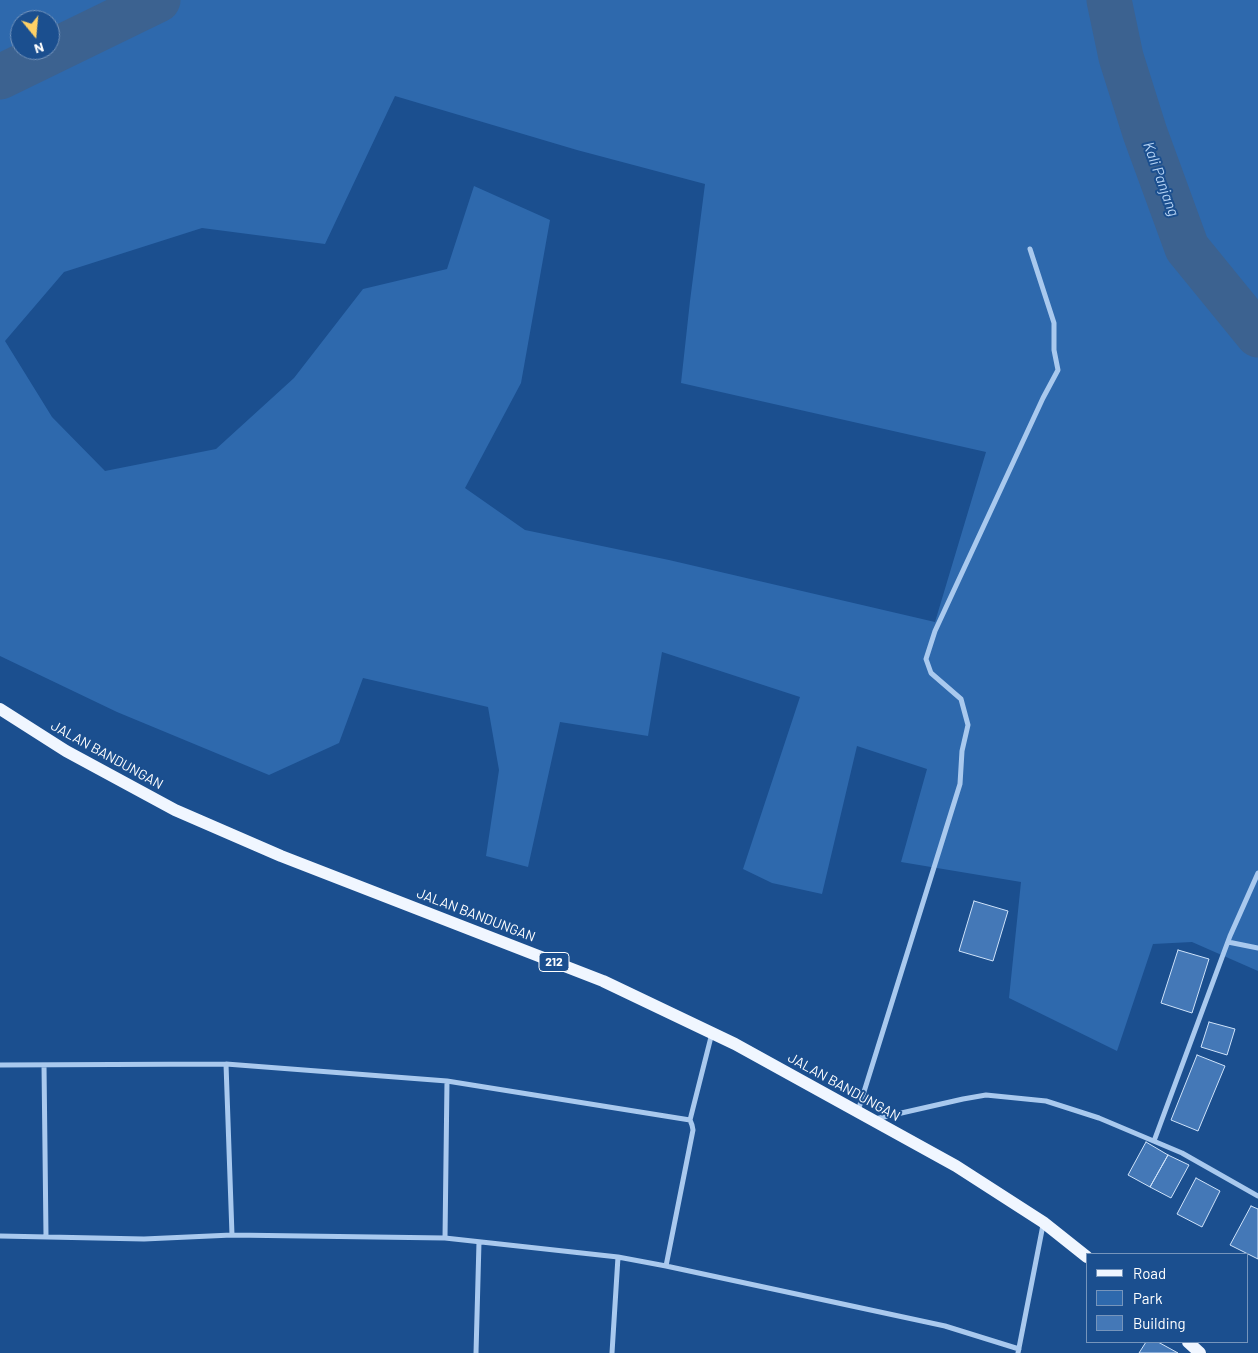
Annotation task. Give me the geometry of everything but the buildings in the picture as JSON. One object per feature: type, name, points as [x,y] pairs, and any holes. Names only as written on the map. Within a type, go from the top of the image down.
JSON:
[{"type":"main road","name":"JALAN BANDUNGAN","points":[[0,709],[66,751],[175,810],[281,856],[603,980],[735,1044],[956,1166],[1043,1222],[1086,1256]]},
{"type":"main road","points":[[1189,1343],[1200,1353]]},
{"type":"street","points":[[858,1111],[960,784],[962,751],[968,724],[961,699],[931,673],[926,658],[939,622],[1043,398],[1058,370],[1054,350],[1054,323],[1030,249]]},
{"type":"street","points":[[1154,1141],[1228,942],[1258,874]]},
{"type":"street","points":[[1228,942],[1258,948]]},
{"type":"street","points":[[666,1266],[693,1130],[690,1120],[712,1033]]},
{"type":"street","points":[[0,1065],[226,1064],[447,1081],[690,1120]]},
{"type":"street","points":[[226,1064],[232,1235]]},
{"type":"street","points":[[44,1065],[46,1236]]},
{"type":"street","points":[[444,1238],[447,1081]]},
{"type":"street","points":[[872,1120],[963,1098],[986,1095],[1046,1101],[1099,1118],[1182,1153],[1258,1196]]},
{"type":"street","points":[[0,1236],[144,1239],[232,1235],[444,1238],[618,1257],[945,1326],[1019,1351],[1043,1222]]},
{"type":"street","points":[[476,1353],[479,1242]]},
{"type":"street","points":[[612,1353],[618,1257]]},
{"type":"green space","points":[[0,0],[1258,0],[1258,971],[1192,942],[1153,944],[1117,1051],[1009,998],[1021,882],[901,862],[927,769],[857,746],[822,894],[772,883],[743,869],[800,697],[662,652],[648,736],[560,722],[528,867],[486,856],[499,770],[488,707],[363,678],[339,743],[269,775],[117,712],[0,656]],"holes":[[[395,96],[577,150],[705,184],[681,383],[986,452],[935,622],[669,560],[525,530],[465,488],[521,383],[550,220],[474,186],[447,269],[363,289],[294,378],[216,449],[105,471],[52,417],[5,341],[64,272],[202,228],[325,244]]]},
{"type":"waterway","name":"Kali Panjang","points":[[0,77],[158,0]]},
{"type":"waterway","name":"Kali Panjang","points":[[1109,0],[1121,57],[1145,133],[1187,248],[1258,335]]}]
